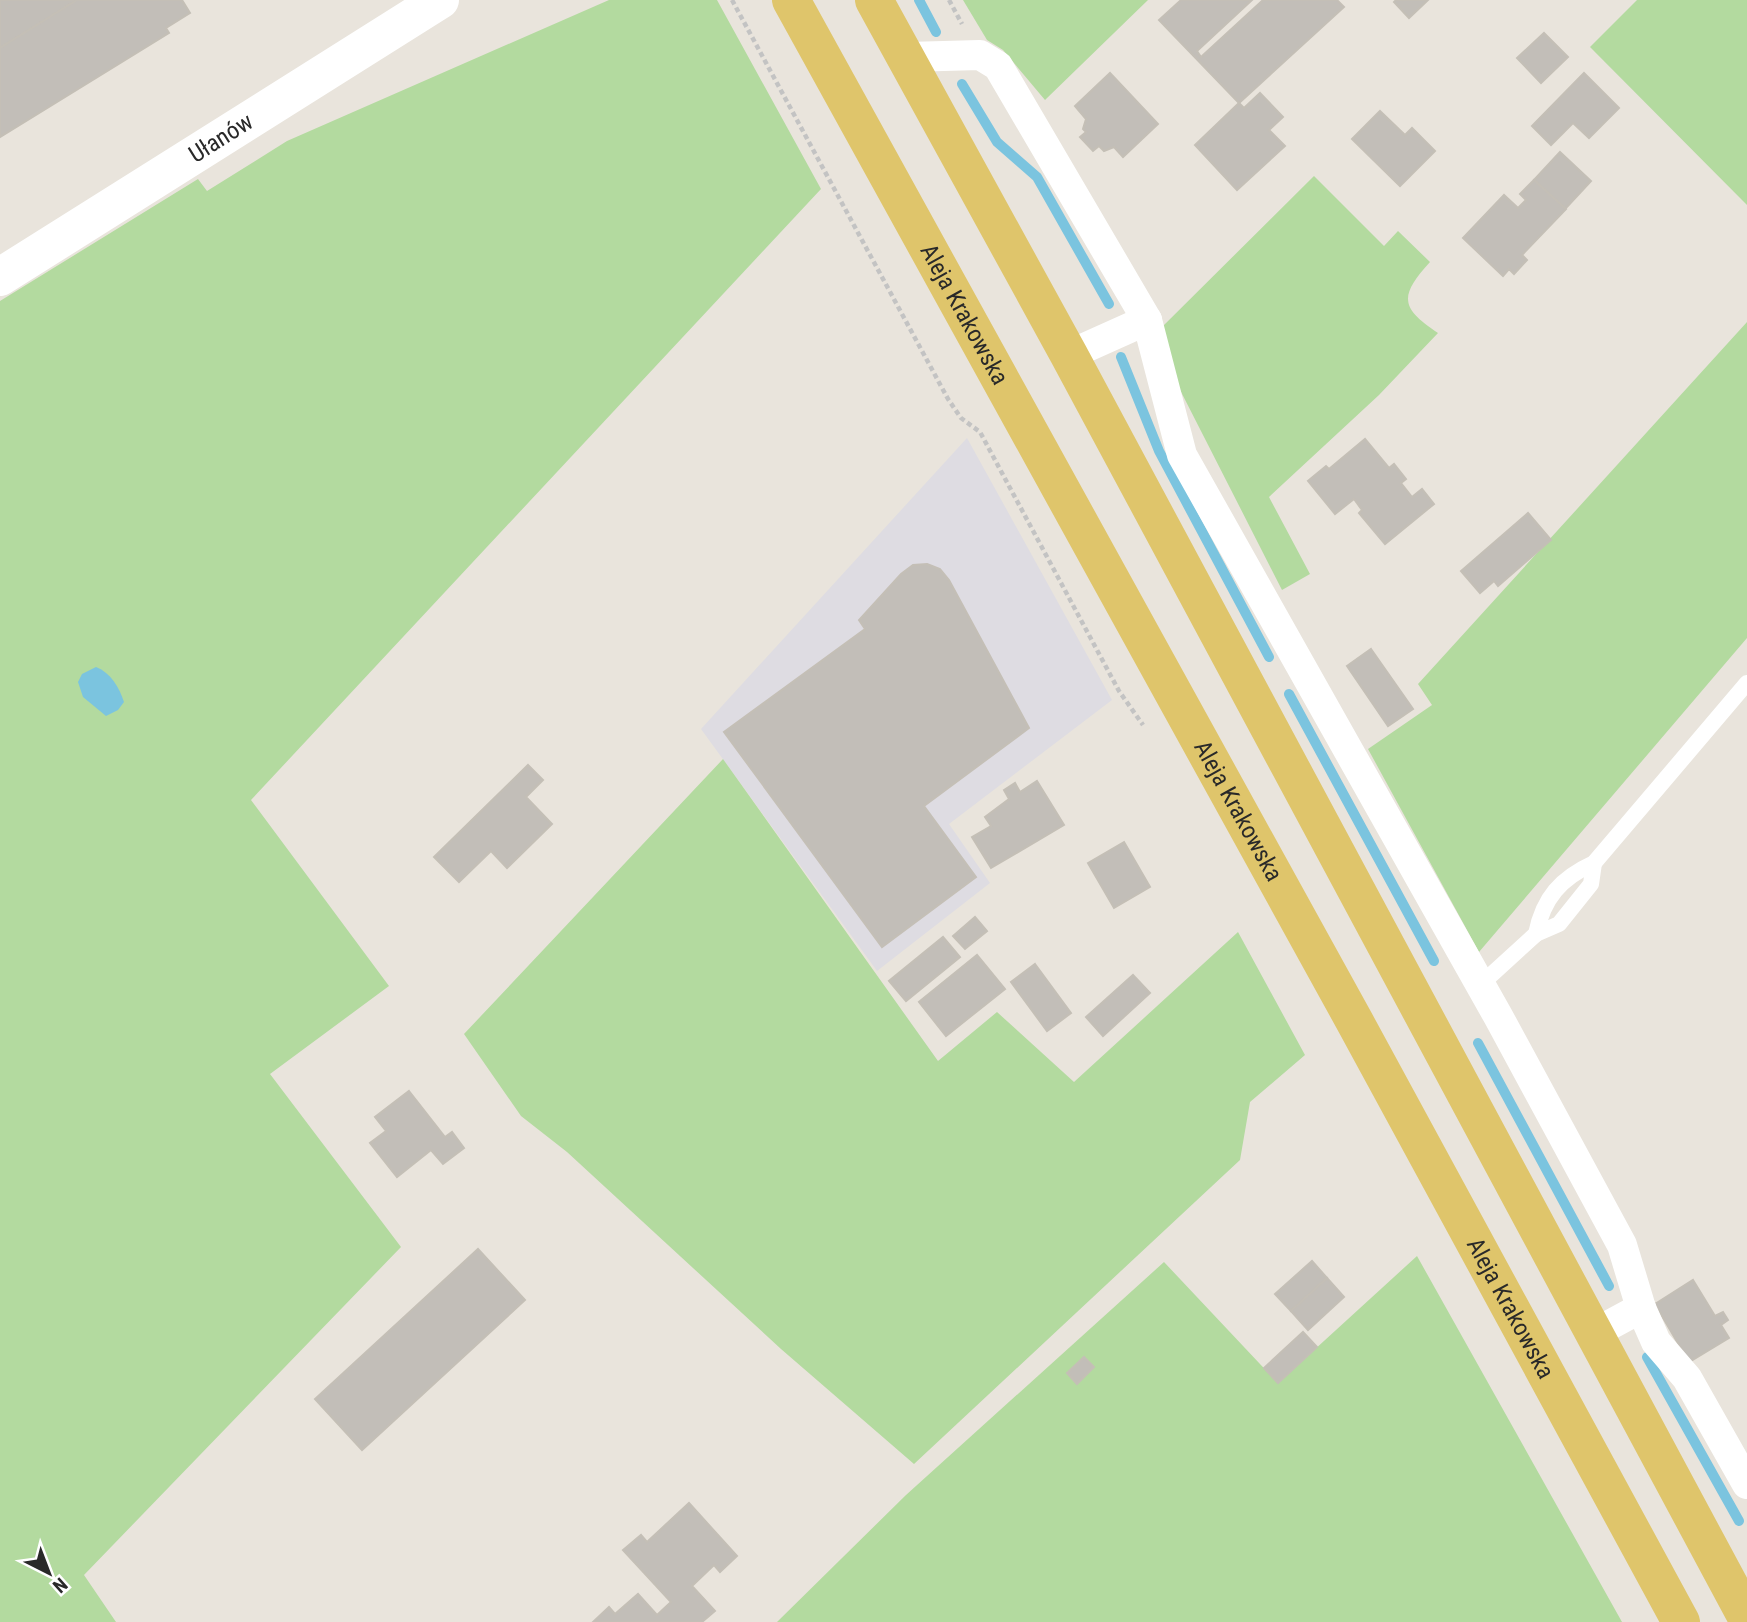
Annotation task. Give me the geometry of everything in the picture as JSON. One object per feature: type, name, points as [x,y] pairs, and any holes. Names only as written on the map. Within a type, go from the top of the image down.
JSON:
[{"type":"main road","name":"Aleja Krakowska","points":[[791,0],[1362,1036],[1681,1622]]},
{"type":"main road","points":[[874,0],[1069,355],[1593,1334],[1737,1574],[1747,1618]]},
{"type":"street","name":"Ułanów","points":[[0,277],[440,0]]},
{"type":"street","points":[[907,57],[979,55],[998,66],[1147,320],[1182,455],[1622,1245],[1641,1308],[1656,1342],[1687,1378],[1747,1484]]},
{"type":"street","points":[[1069,355],[1147,320]]},
{"type":"street","points":[[1593,1334],[1641,1308]]},
{"type":"lane","points":[[1536,934],[1541,908],[1572,873],[1594,863],[1747,683]]},
{"type":"lane","points":[[1479,986],[1536,934],[1559,924],[1591,884],[1594,863]]},
{"type":"path","points":[[732,0],[947,399],[961,418],[979,432],[1119,691],[1143,725]]},
{"type":"shaded area","points":[[967,438],[1112,700],[949,824],[990,883],[877,971],[701,729]]},
{"type":"green space","points":[[609,0],[717,0],[821,189],[251,800],[389,986],[270,1074],[401,1247],[84,1575],[116,1622],[0,1622],[0,301],[198,179],[207,191],[287,141]]},
{"type":"green space","points":[[963,0],[1148,0],[1045,100],[1003,50],[987,40]]},
{"type":"green space","points":[[1637,0],[1747,0],[1747,205],[1590,47]]},
{"type":"green space","points":[[1314,176],[1384,246],[1398,231],[1430,262],[1413,284],[1408,301],[1416,316],[1438,333],[1379,395],[1269,497],[1310,574],[1282,590],[1176,382],[1161,328]]},
{"type":"green space","points":[[1747,322],[1747,638],[1479,952],[1368,749],[1432,705],[1418,684]]},
{"type":"green space","points":[[723,759],[938,1061],[997,1012],[1074,1082],[1238,932],[1305,1055],[1250,1102],[1240,1160],[914,1464],[781,1349],[567,1152],[521,1116],[464,1034]]},
{"type":"green space","points":[[1417,1256],[1622,1622],[777,1622],[906,1495],[1164,1262],[1278,1383]]},
{"type":"water","points":[[96,667],[114,681],[124,702],[118,710],[106,716],[83,697],[78,682],[82,674]]},
{"type":"building","points":[[0,0],[77,0],[0,48]]},
{"type":"building","points":[[77,0],[182,0],[190,13],[166,28],[169,33],[0,137],[0,48]]},
{"type":"building","points":[[1181,0],[1252,0],[1197,51],[1201,57],[1263,0],[1337,0],[1344,7],[1239,103],[1159,20]]},
{"type":"building","points":[[1428,0],[1409,18],[1394,2]]},
{"type":"building","points":[[1544,33],[1568,57],[1541,83],[1517,58]]},
{"type":"building","points":[[1110,73],[1158,124],[1123,157],[1114,147],[1104,151],[1099,146],[1093,151],[1080,137],[1086,132],[1083,129],[1086,119],[1075,106]]},
{"type":"building","points":[[1584,73],[1619,108],[1589,138],[1573,123],[1551,145],[1532,126]]},
{"type":"building","points":[[1260,93],[1283,117],[1269,130],[1285,146],[1237,190],[1195,145],[1239,103],[1244,108]]},
{"type":"building","points":[[1380,111],[1405,135],[1412,128],[1435,151],[1400,186],[1352,139]]},
{"type":"building","points":[[1560,152],[1591,181],[1565,209],[1534,180]]},
{"type":"building","points":[[1534,180],[1566,209],[1522,255],[1527,260],[1514,274],[1509,269],[1503,276],[1463,238],[1504,195],[1518,208],[1526,200],[1520,194]]},
{"type":"building","points":[[1365,439],[1389,468],[1394,464],[1406,479],[1401,483],[1412,497],[1422,489],[1434,504],[1385,544],[1359,513],[1362,510],[1354,499],[1335,514],[1308,481],[1326,466],[1329,469]]},
{"type":"building","points":[[1528,513],[1551,540],[1498,586],[1494,581],[1480,593],[1461,571]]},
{"type":"building","points":[[927,564],[940,569],[949,580],[1029,728],[924,806],[976,877],[882,947],[724,732],[865,629],[859,620],[901,574],[913,565]]},
{"type":"building","points":[[1371,649],[1413,709],[1388,726],[1347,666]]},
{"type":"building","points":[[528,765],[543,780],[526,797],[552,824],[507,868],[491,851],[459,882],[434,857]]},
{"type":"building","points":[[1037,781],[1064,825],[991,868],[972,837],[991,826],[985,817],[1009,799],[1004,790],[1015,783],[1020,792]]},
{"type":"building","points":[[1124,842],[1150,887],[1114,908],[1088,863]]},
{"type":"building","points":[[975,917],[987,931],[965,949],[953,936]]},
{"type":"building","points":[[943,937],[960,957],[906,1001],[889,981]]},
{"type":"building","points":[[977,955],[1005,989],[946,1036],[919,1002]]},
{"type":"building","points":[[1035,964],[1071,1013],[1047,1031],[1011,982]]},
{"type":"building","points":[[1133,975],[1150,993],[1103,1036],[1086,1017]]},
{"type":"building","points":[[409,1091],[445,1137],[452,1132],[464,1148],[443,1164],[431,1150],[397,1177],[370,1143],[386,1131],[375,1117]]},
{"type":"building","points":[[478,1249],[525,1300],[362,1450],[315,1399]]},
{"type":"building","points":[[1312,1261],[1327,1278],[1291,1311],[1275,1294]]},
{"type":"building","points":[[1327,1278],[1344,1297],[1308,1330],[1291,1311]]},
{"type":"building","points":[[1693,1280],[1715,1316],[1723,1312],[1728,1320],[1721,1325],[1729,1338],[1689,1362],[1655,1304]]},
{"type":"building","points":[[1303,1332],[1317,1347],[1278,1383],[1264,1368]]},
{"type":"building","points":[[1084,1357],[1094,1367],[1077,1384],[1067,1373]]},
{"type":"building","points":[[689,1503],[737,1556],[720,1572],[714,1565],[692,1586],[715,1611],[702,1622],[593,1622],[609,1607],[615,1614],[638,1594],[657,1615],[671,1602],[623,1550],[641,1535],[647,1542]]},
{"type":"waterway","points":[[919,0],[936,32]]},
{"type":"waterway","points":[[962,84],[997,142],[1037,177],[1109,304]]},
{"type":"waterway","points":[[1121,357],[1159,451],[1269,657]]},
{"type":"waterway","points":[[1289,694],[1434,961]]},
{"type":"waterway","points":[[1478,1043],[1609,1286]]},
{"type":"waterway","points":[[1647,1357],[1739,1521]]}]
